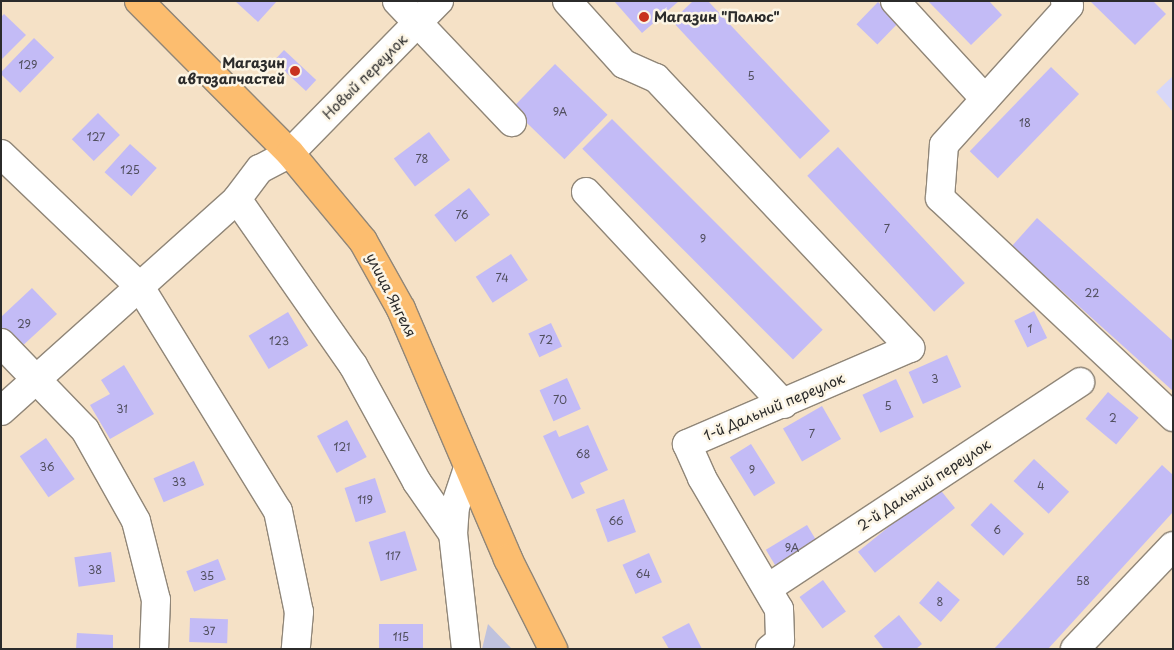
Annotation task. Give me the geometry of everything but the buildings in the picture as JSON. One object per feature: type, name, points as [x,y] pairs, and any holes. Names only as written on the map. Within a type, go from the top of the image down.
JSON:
[{"type":"main road","name":"улица Янгеля","points":[[138,1],[290,153],[368,249],[401,309],[468,468],[553,649]]},
{"type":"street","points":[[397,1],[512,122]]},
{"type":"street","name":"Новый переулок","points":[[1,411],[39,380],[237,199],[260,169],[290,153],[439,1]]},
{"type":"street","name":"1-й Дальний переулок","points":[[567,1],[624,64],[656,78],[910,348],[688,444],[702,478],[779,609],[780,640],[770,649]]},
{"type":"street","points":[[895,1],[985,99]]},
{"type":"street","points":[[1065,1],[1069,6],[944,144],[940,198],[1173,417]]},
{"type":"street","points":[[1,154],[140,288],[278,511],[299,612],[296,649]]},
{"type":"street","points":[[586,192],[784,404]]},
{"type":"street","points":[[237,199],[353,365],[417,482],[452,534]]},
{"type":"street","points":[[1,344],[39,380],[85,430],[136,521],[156,600],[154,649]]},
{"type":"street","name":"2-й Дальний переулок","points":[[768,588],[1080,382]]},
{"type":"street","points":[[466,649],[452,534],[455,507],[468,468]]},
{"type":"street","points":[[1075,649],[1173,546]]},
{"type":"shaded area","points":[[1173,76],[1173,112],[1156,92]]},
{"type":"shaded area","points":[[488,624],[512,649],[482,649]]},
{"type":"place","name":"Магазин \"Полюс\"","points":[[644,17]]},
{"type":"place","name":"Магазин автозапчастей","points":[[295,71]]}]
